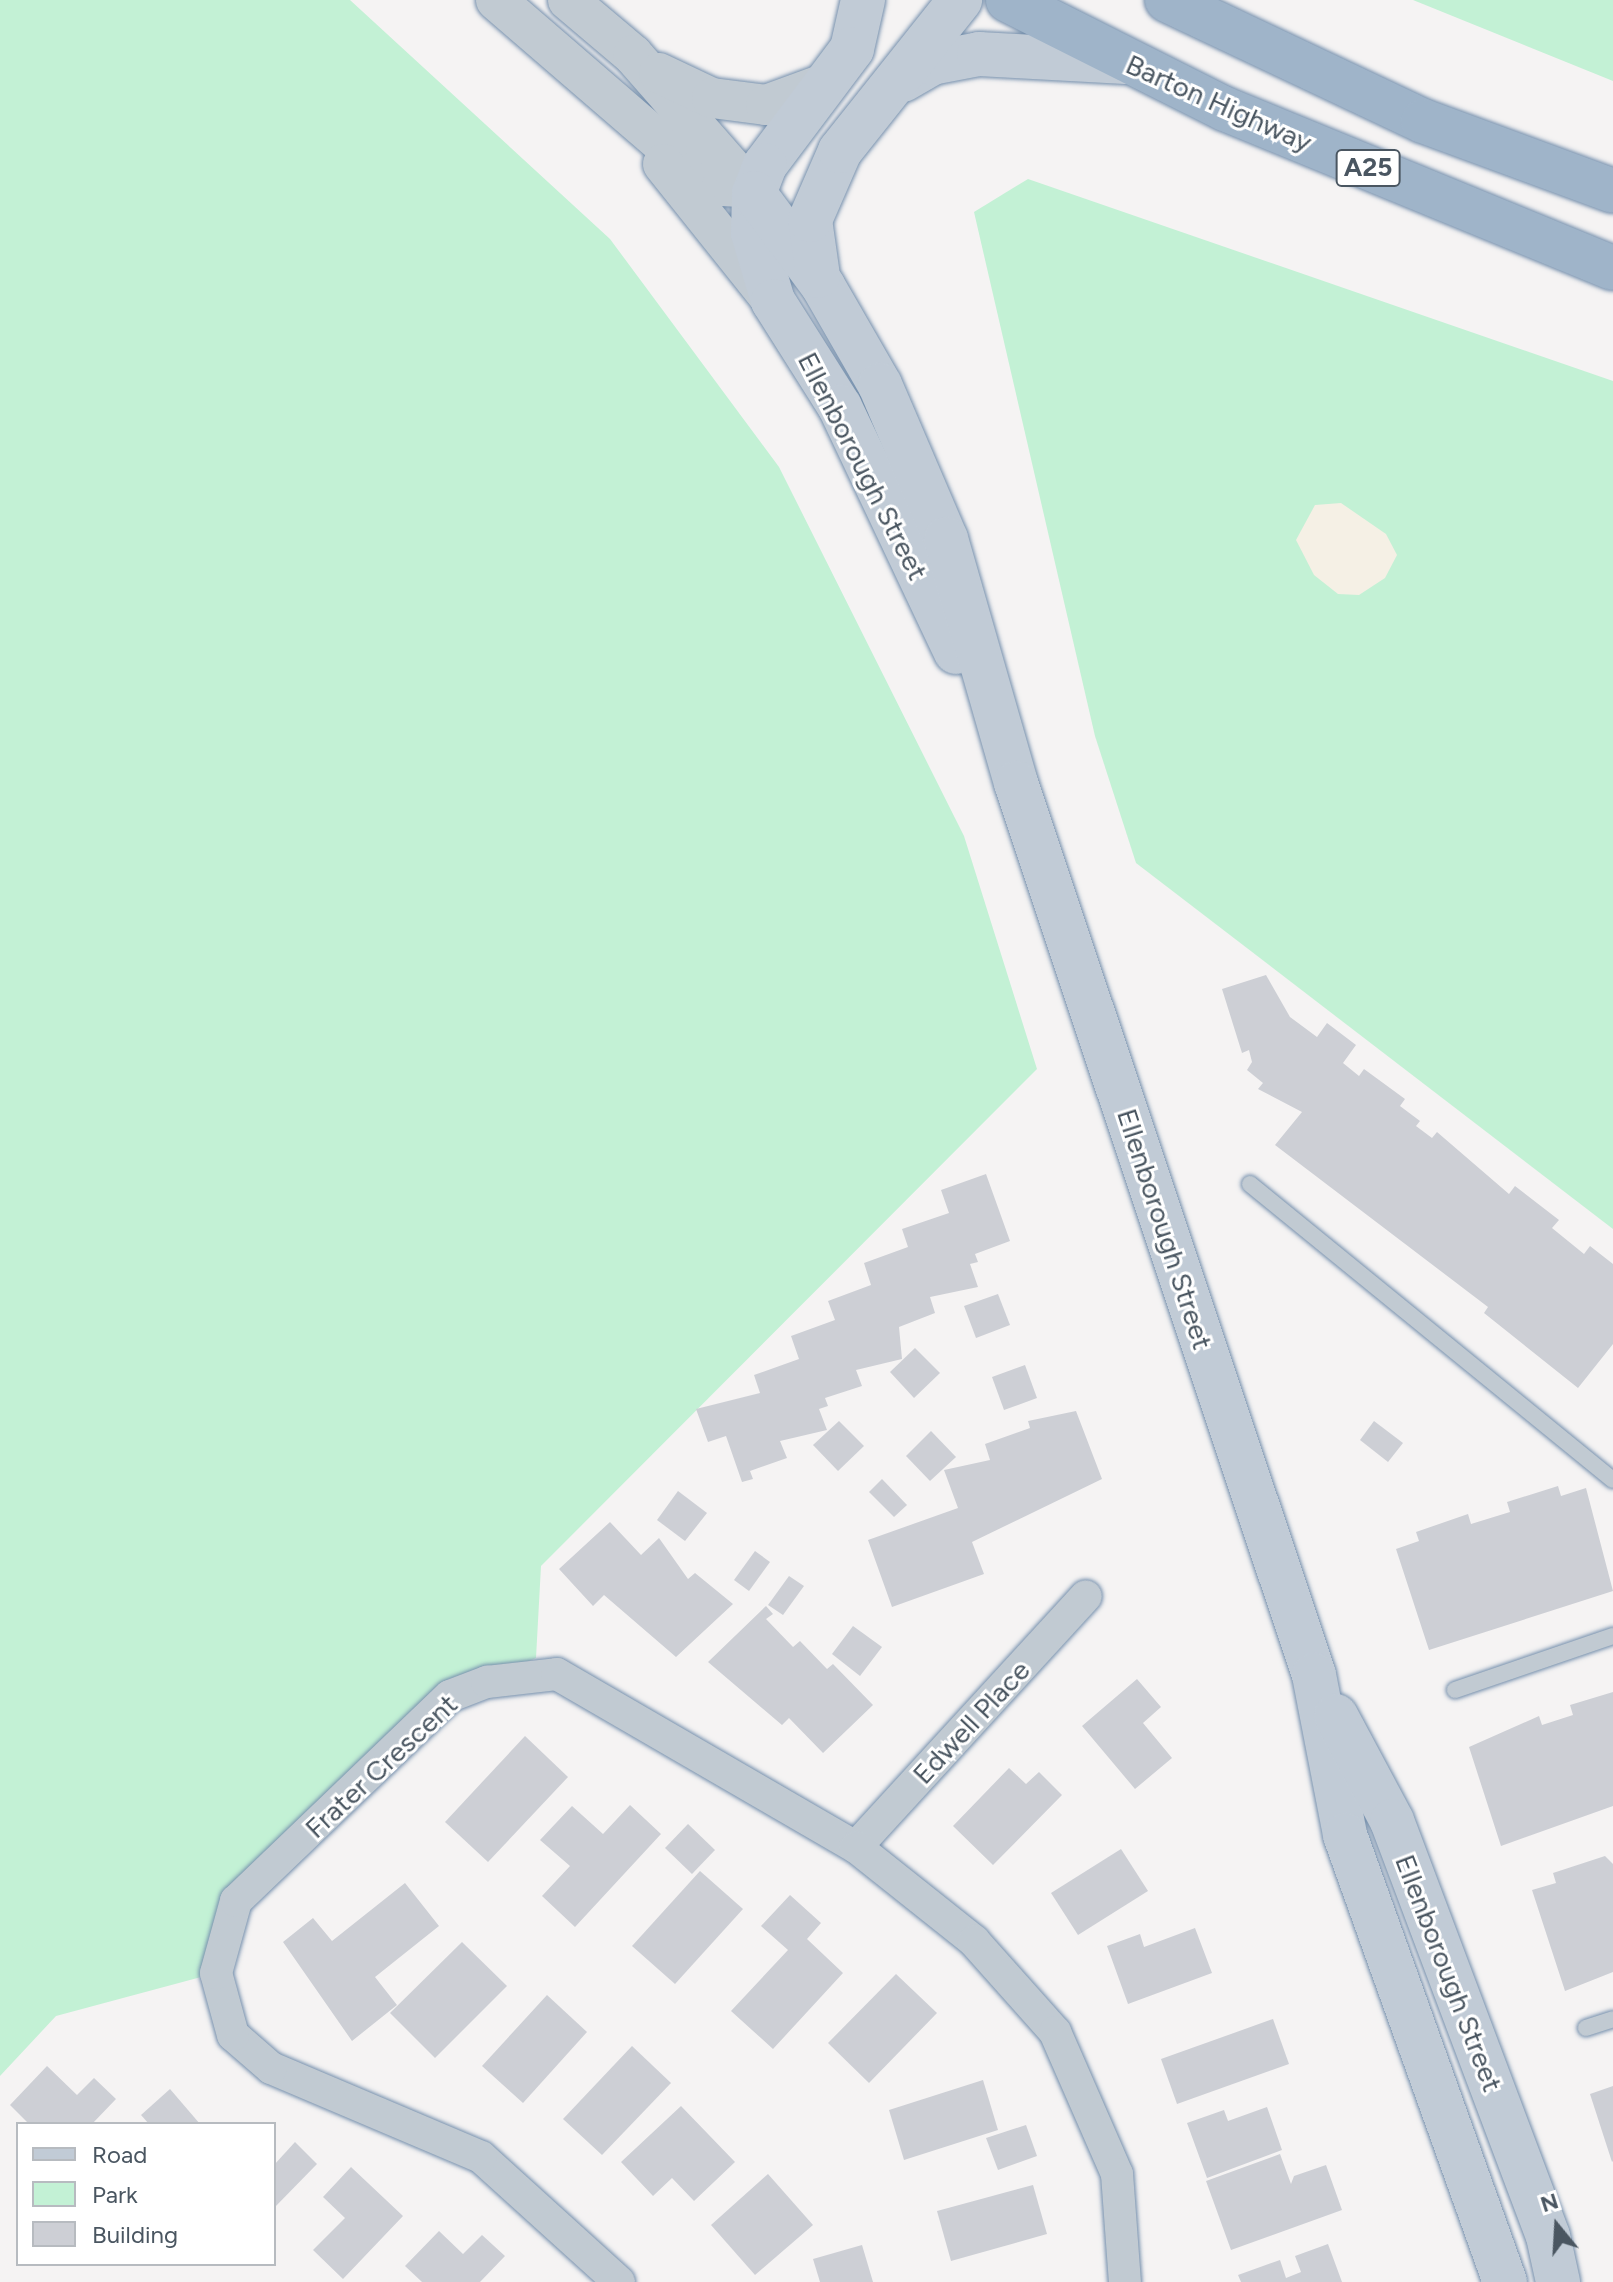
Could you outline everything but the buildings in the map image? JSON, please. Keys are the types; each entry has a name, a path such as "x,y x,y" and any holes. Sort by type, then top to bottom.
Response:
{"highway":[{"name":"Barton Highway","path":"1008,0 1126,62 1613,268"},
{"name":"A25","path":"1167,0 1423,121 1613,191"}],"main road":[{"path":"773,301 753,233 754,190 852,49 863,0"},
{"name":"Ellenborough Street","path":"823,286 809,231 840,151 960,0"},
{"path":"892,89 932,63 964,55 1126,62"},
{"name":"Ellenborough Street","path":"840,151 800,175 754,190 823,286 894,413 933,503 1016,783 1314,1675 1345,1835 1505,2282"},
{"name":"Ellenborough Street","path":"773,301 850,426 1016,783"},
{"name":"Ellenborough Street","path":"1314,1675 1392,1821 1548,2236 1558,2282"}],"street":[{"name":"Ellenborough Street","path":"496,0 706,180 754,190"},
{"name":"Ellenborough Street","path":"568,0 633,55 754,190"},
{"path":"633,55 681,86 735,102 777,105 826,83"},
{"name":"Ellenborough Street","path":"610,98 773,301"},
{"name":"Edwell Place","path":"856,1847 1086,1596"},
{"name":"Frater Crescent","path":"619,2282 481,2157 271,2068 233,2035 216,1973 236,1901 450,1696 487,1682 557,1674 856,1847 974,1941 1055,2032 1117,2174 1125,2282"}],"lane":[{"path":"1250,1184 1613,1480"},
{"path":"1455,1690 1613,1636"},
{"path":"1586,2028 1613,2019"}],"green space":[{"path":"0,0 350,0 610,239 779,467 964,836 1037,1069 541,1566 536,1658 449,1696 236,1901 216,1973 56,2016 0,2076"},
{"path":"1413,0 1613,0 1613,81"},
{"path":"1028,179 1613,381 1613,1229 1136,863 1095,736 974,212"}],"sand":[{"path":"1341,503 1386,534 1397,555 1385,578 1359,595 1338,594 1314,575 1296,540 1315,505"}]}
